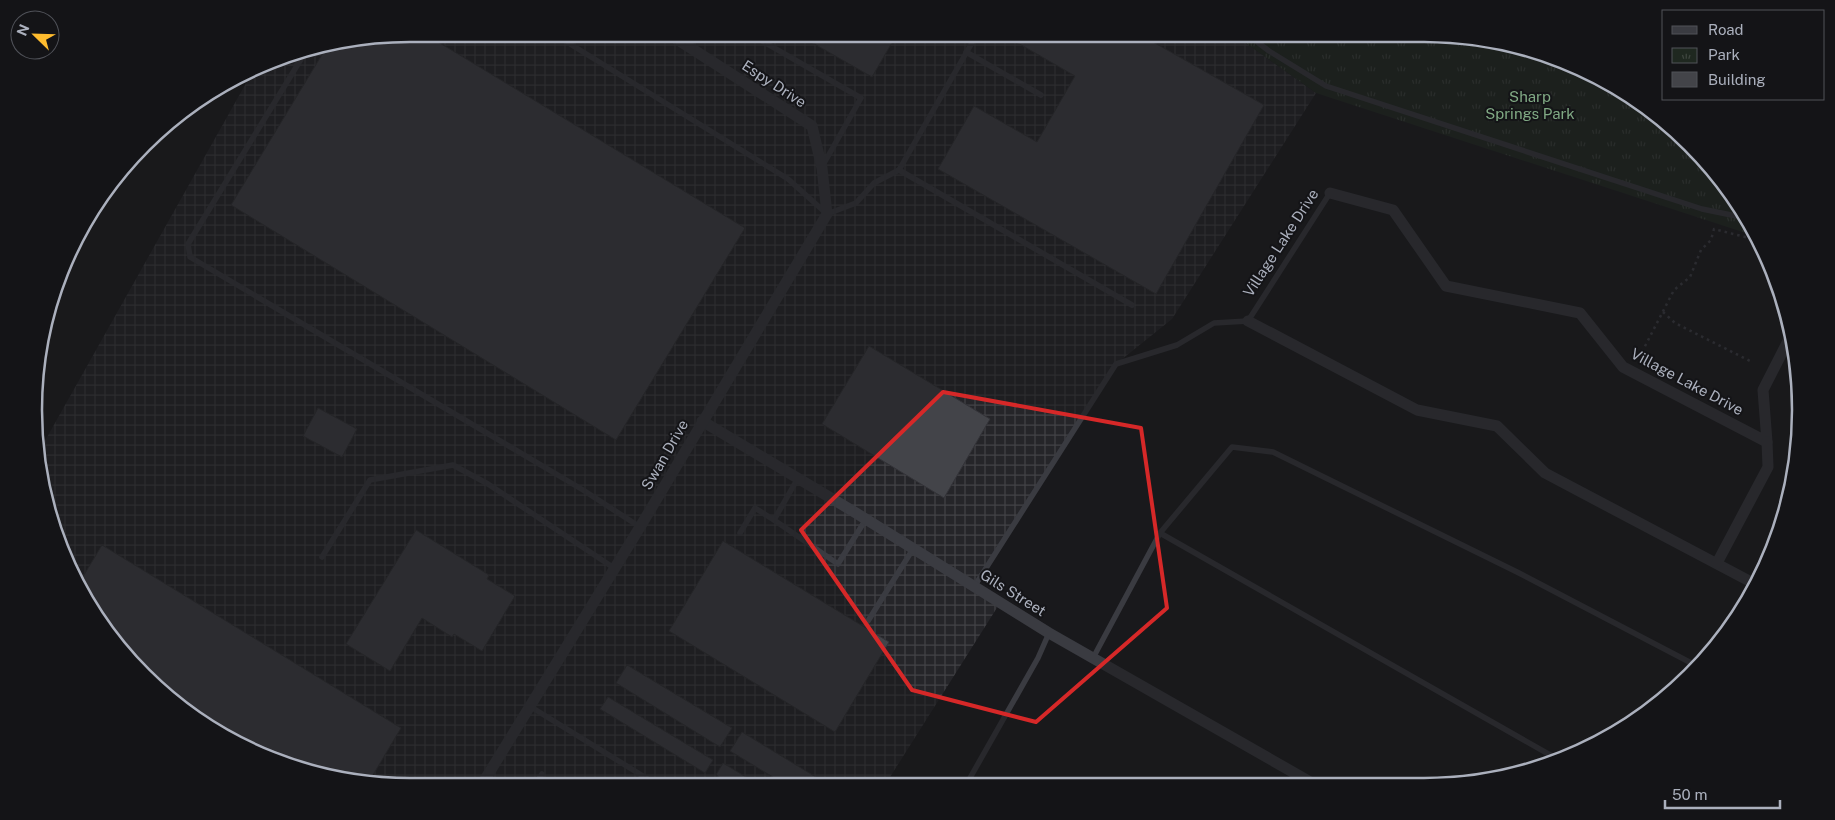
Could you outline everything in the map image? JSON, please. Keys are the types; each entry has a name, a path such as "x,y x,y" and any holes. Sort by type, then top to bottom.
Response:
{"street":[{"name":"Espy Drive","path":"681,42 812,126 822,168"},
{"path":"822,168 827,214"},
{"name":"Village Lake Drive","path":"1330,193 1393,210 1446,286 1580,312 1623,367 1767,442"},
{"name":"Swan Drive","path":"486,778 640,527 827,214"},
{"name":"Village Lake Drive","path":"1248,321 1417,410 1497,426 1545,473 1750,581"},
{"name":"Village Lake Drive","path":"1717,563 1768,467 1763,390 1787,351"},
{"name":"Gils Street","path":"702,421 866,519 1048,632 1302,778"}],"lane":[{"path":"567,42 788,179 827,214 856,203 874,183 899,170 972,42"},
{"path":"764,42 861,98 822,168"},
{"path":"1257,42 1326,86 1702,210 1737,216"},
{"path":"966,52 1041,95"},
{"path":"301,59 188,244 190,257 583,490 640,527"},
{"path":"899,170 1132,305"},
{"name":"Village Lake Drive","path":"974,587 1116,364 1177,346 1214,323 1248,321 1330,193"},
{"path":"1093,658 1160,533 1232,447 1273,452 1517,572 1691,663"},
{"path":"322,557 370,480 453,465 488,484 614,568"},
{"path":"774,520 798,478"},
{"path":"740,533 755,508 838,564 866,519"},
{"path":"1160,533 1551,755"},
{"path":"868,621 913,549"},
{"path":"969,778 1038,658 1048,632"},
{"path":"531,707 646,778"},
{"path":"539,778 542,774"}],"path":[{"path":"1642,352 1674,290 1690,277 1701,250 1712,240 1714,229 1749,237"},
{"path":"1663,312 1674,323 1750,361"}],"highlighted area":[{"path":"943,392 1141,428 1167,608 1036,722 912,690 801,530"}],"shaded area":[{"path":"410,42 1244,42 1316,93 1172,319 1116,364 975,587 1000,603 889,778 386,777 315,765 269,750 247,740 193,707 113,627 80,573 70,551 55,505 44,442 248,80 269,70 315,55 362,46"}],"green space":[{"name":"Sharp Springs Park","path":"1244,42 1449,43 1497,50 1543,62 1588,80 1649,118 1685,150 1717,186 1747,234 1316,93"}],"building":[{"path":"438,42 745,228 616,440 231,205 323,53 386,43"},
{"path":"811,42 892,42 872,77"},
{"path":"1016,42 1153,42 1264,105 1156,294 938,169 974,106 1037,142 1075,76"},
{"path":"869,346 990,419 944,498 822,424"},
{"path":"318,408 357,429 342,457 303,436"},
{"path":"416,530 489,575 487,579 515,596 482,651 454,634 452,637 422,618 390,671 346,644"},
{"path":"723,541 889,642 835,732 669,631"},
{"path":"102,545 401,728 373,775 315,765 269,750 247,740 186,702 150,670 118,634 83,577"},
{"path":"627,665 732,728 720,747 616,683"},
{"path":"608,697 713,760 705,773 600,709"},
{"path":"742,732 818,778 774,778 730,751"},
{"path":"723,763 748,778 721,778 716,775"}]}
